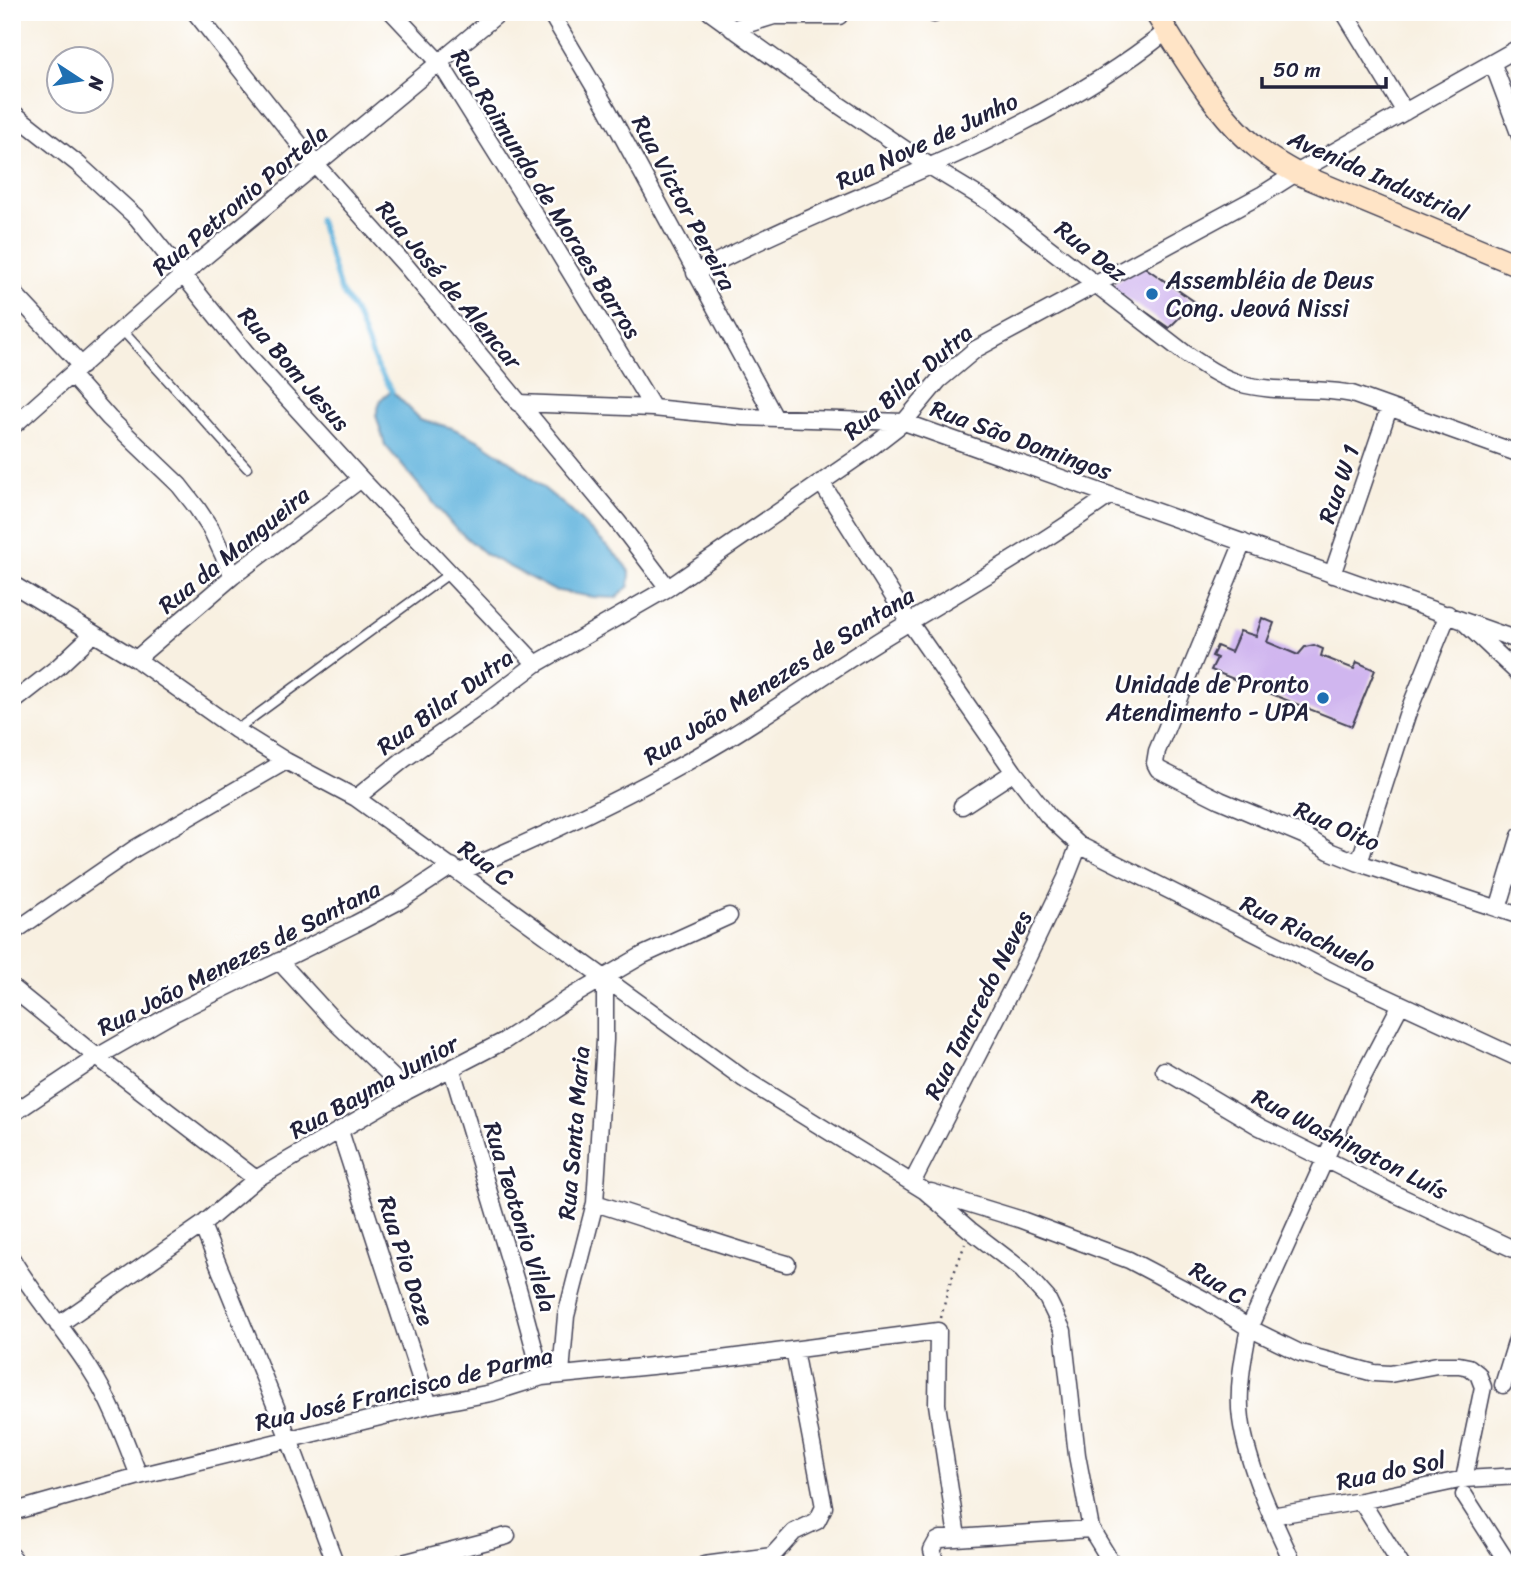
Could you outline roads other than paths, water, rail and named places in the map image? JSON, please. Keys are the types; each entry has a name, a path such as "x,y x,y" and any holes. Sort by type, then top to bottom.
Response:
{"street":[{"name":"Rua José de Alencar","path":"195,12 316,165 407,267 618,522 668,588"},
{"name":"Rua Raimundo de Moraes Barros","path":"392,12 440,63 653,408"},
{"name":"Rua Petronio Portela","path":"12,427 184,274 500,12"},
{"name":"Rua Victor Pereira","path":"550,12 608,110 775,418"},
{"name":"Rua Dez","path":"710,12 931,167 992,204 1186,354 1218,374 1239,383 1260,387 1329,389 1352,394 1520,454"},
{"name":"Avenida Industrial","path":"1155,12 1228,117 1254,146 1296,173 1520,266"},
{"path":"1344,12 1405,112"},
{"path":"732,29 774,16 818,13 839,16"},
{"name":"Rua Nove de Junho","path":"695,273 765,239 931,167 1061,102 1101,80 1167,31"},
{"name":"Rua Bilar Dutra","path":"356,798 403,760 536,664 668,588 864,453 904,422 939,380 976,349 1263,194 1520,47"},
{"path":"1493,64 1520,136"},
{"name":"Rua Bom Jesus","path":"12,112 137,218 247,354 536,664"},
{"path":"12,291 77,370 109,418 178,485 197,508 217,540 233,576"},
{"name":"Rua São Domingos","path":"518,403 653,408 775,418 904,422 1448,614 1464,622"},
{"name":"Rua W 1","path":"1332,575 1389,408"},
{"name":"Rua da Mangueira","path":"136,659 233,576 361,478"},
{"name":"Rua Riachuelo","path":"821,482 910,623 1014,772 1048,816 1079,845 1312,962 1520,1059"},
{"name":"Rua João Menezes de Santana","path":"12,1114 97,1057 172,1014 399,901 456,869 540,838 672,771 1061,530 1109,496"},
{"name":"Rua Oito","path":"1243,542 1157,751 1156,763 1161,771 1220,800 1305,836 1329,851 1520,916"},
{"name":"Rua C","path":"12,584 136,659 236,730 286,761 356,798 744,1079 918,1187 1022,1270 1046,1298 1063,1331 1077,1455 1091,1529"},
{"path":"1359,863 1407,715 1448,614"},
{"path":"1464,622 1520,641"},
{"path":"1464,622 1520,675"},
{"path":"12,702 58,667 93,634"},
{"path":"12,933 134,849 286,761"},
{"path":"962,806 1014,772"},
{"path":"1498,909 1520,836"},
{"name":"Rua Tancredo Neves","path":"918,1187 1066,878 1079,845"},
{"name":"Rua Bayma Junior","path":"58,1325 202,1225 256,1179 407,1091 504,1041 571,997 669,941 729,916"},
{"path":"279,961 334,1021 407,1091"},
{"name":"Rua Santa Maria","path":"561,1373 566,1317 595,1203 606,1040 605,979"},
{"path":"12,988 256,1179"},
{"path":"1294,1565 1271,1516 1246,1444 1241,1418 1242,1366 1249,1328 1358,1086 1401,1004"},
{"name":"Rua Teotonio Vilela","path":"452,1070 542,1377"},
{"name":"Rua Washington Luís","path":"1164,1070 1260,1128 1520,1252"},
{"name":"Rua Pio Doze","path":"340,1132 429,1405"},
{"name":"Rua C","path":"918,1187 1019,1219 1129,1260 1205,1300 1249,1328 1300,1353 1374,1373 1390,1374 1437,1365 1468,1367 1478,1374 1483,1387 1464,1487"},
{"path":"595,1203 717,1244 788,1264"},
{"path":"202,1225 289,1439 336,1565"},
{"path":"12,1259 27,1284 91,1370 124,1436 139,1476"},
{"path":"12,1293 27,1284"},
{"path":"1503,1385 1520,1329"},
{"name":"Rua José Francisco de Parma","path":"12,1512 139,1476 429,1405 491,1393 561,1373 653,1367 938,1331 937,1404 957,1537"},
{"path":"704,1565 775,1560 794,1532 817,1521 824,1507 794,1350"},
{"name":"Rua do Sol","path":"1271,1516 1520,1476"},
{"path":"1464,1487 1509,1565"},
{"path":"1361,1501 1401,1565"},
{"path":"936,1565 932,1555 937,1541 957,1537 1091,1529 1113,1565"},
{"path":"395,1565 507,1535"},
{"path":"12,1556 16,1565"}],"lane":[{"path":"122,330 247,467"},
{"path":"236,730 450,573"}],"water":[{"path":"392,391 420,419 452,428 480,441 514,464 568,508 622,561 630,573 629,586 616,598 553,590 485,554 453,526 385,445 376,415 381,399"}],"waterway":[{"path":"319,219 340,289 357,316 376,365 392,391"}],"place":[{"name":"Assembléia de Deus Cong. Jeová Nissi","path":"1152,294"},
{"name":"Unidade de Pronto Atendimento - UPA","path":"1323,698"}]}
